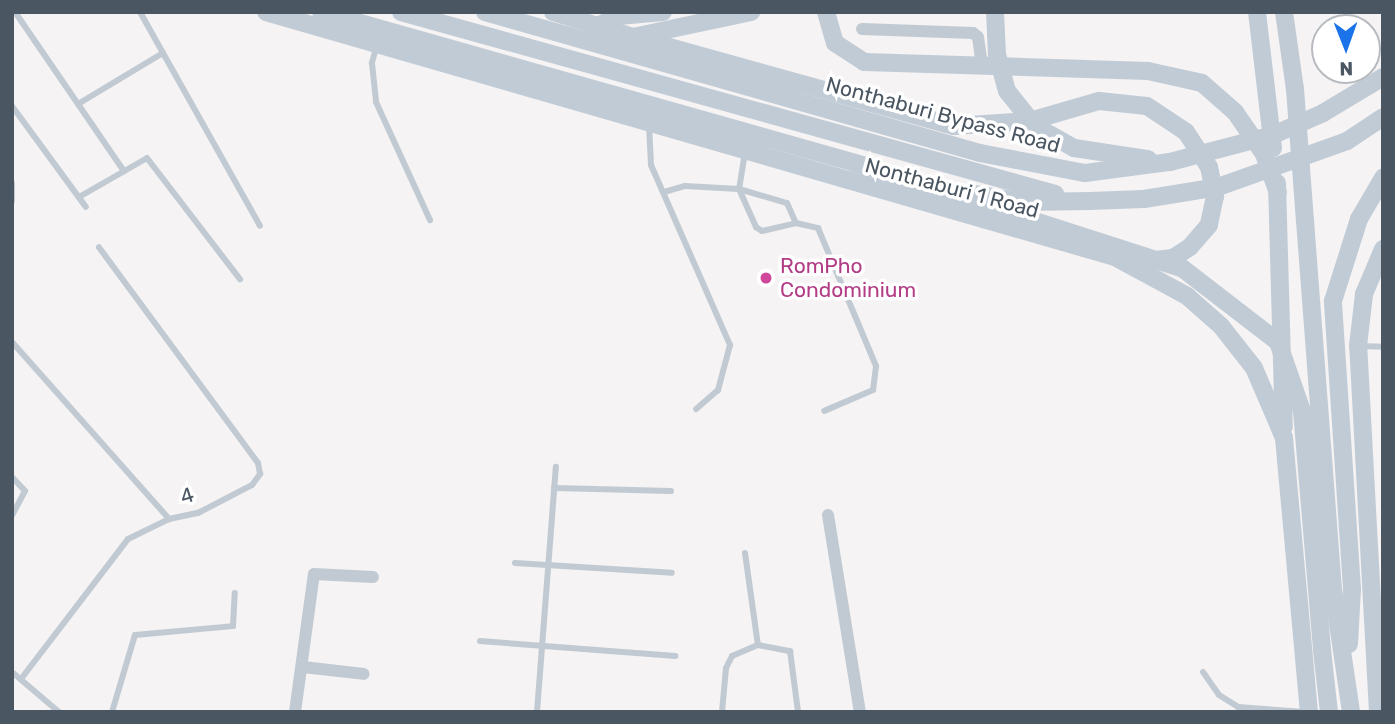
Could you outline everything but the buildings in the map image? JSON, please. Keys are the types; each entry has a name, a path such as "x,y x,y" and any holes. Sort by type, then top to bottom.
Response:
{"main road":[{"name":"Nonthaburi 1 Road","path":"266,12 648,120 745,152 1115,257 1187,296 1221,326 1254,368 1284,438 1307,712"},
{"path":"321,12 854,163 970,194 1024,202 1144,199 1218,187 1347,141 1383,117"},
{"path":"401,12 974,175 1090,201"},
{"name":"Nonthaburi Bypass Road","path":"485,12 980,153 1085,173 1170,162 1273,135 1323,113 1383,77"},
{"path":"553,12 954,126 1030,121 1099,101 1147,106 1186,132 1209,167 1215,196 1209,225 1173,258 1115,257"},
{"path":"602,24 619,16 663,12"},
{"path":"634,37 751,12"},
{"path":"826,12 828,31 835,43 864,62 1148,71 1202,83 1242,122 1264,154 1278,193"},
{"path":"995,12 997,54 1007,91 1035,126 1074,148 1170,162"},
{"path":"1257,12 1278,193 1284,438"},
{"path":"1284,12 1295,89 1334,590 1351,712"},
{"path":"854,163 1182,268 1278,342 1301,411 1329,712"},
{"path":"1347,678 1352,589 1333,301 1359,219 1383,178"},
{"path":"1378,712 1379,629 1359,346 1364,294 1383,249"}],"street":[{"path":"862,29 972,33 978,37 982,67"},
{"path":"828,515 860,712"},
{"path":"295,712 314,574 373,577"},
{"path":"303,667 364,674"}],"lane":[{"path":"15,12 124,171"},
{"path":"140,12 260,226"},
{"path":"377,44 372,63 376,103 430,220"},
{"path":"78,104 163,53"},
{"path":"12,106 86,207"},
{"path":"648,120 651,165 730,345 718,390 696,409"},
{"path":"745,152 738,189 755,227 762,231 796,223 818,228 876,366 873,390 824,411"},
{"path":"79,197 142,159 152,161 240,279"},
{"path":"12,183 12,201"},
{"path":"664,192 685,186 738,189 787,203 796,223"},
{"name":"4","path":"21,679 128,539 169,519 198,513 252,485 260,474 258,463 163,339 137,293 99,247"},
{"path":"12,342 169,519"},
{"path":"1359,346 1383,347"},
{"path":"537,712 556,467"},
{"path":"12,477 25,491 12,515"},
{"path":"554,488 671,491"},
{"path":"746,553 758,645"},
{"path":"515,563 672,573"},
{"path":"113,712 135,635 233,626 235,593"},
{"path":"480,641 675,656"},
{"path":"722,712 726,668 732,656 758,645 790,651 798,712"},
{"path":"1203,671 1219,695 1238,707 1307,712"},
{"path":"12,672 58,712"}],"place":[{"name":"RomPho Condominium","path":"766,278"}]}
